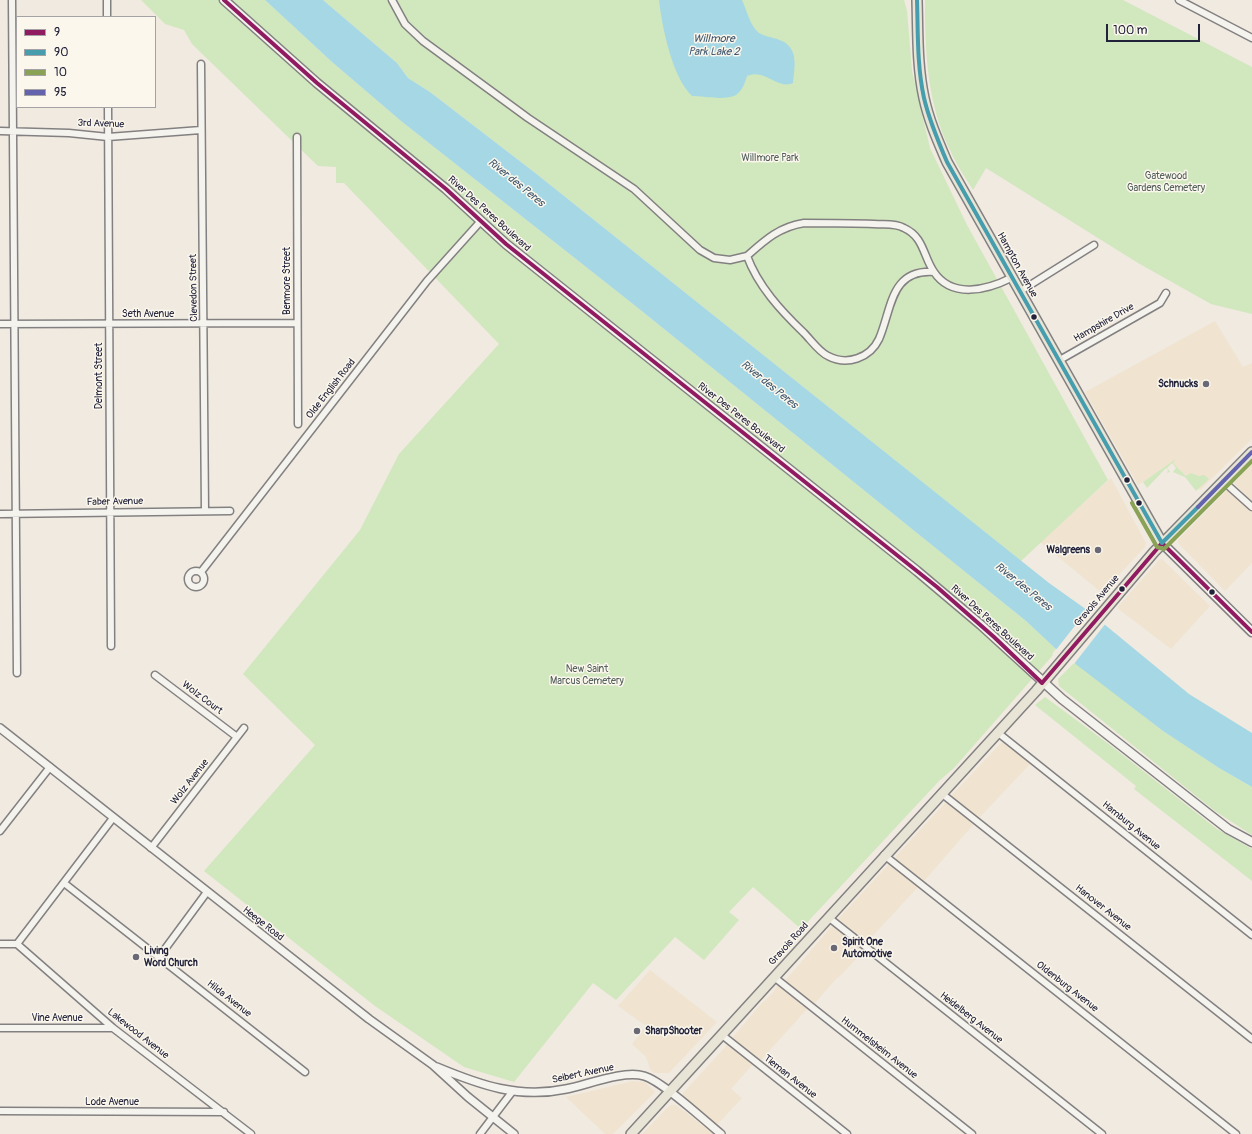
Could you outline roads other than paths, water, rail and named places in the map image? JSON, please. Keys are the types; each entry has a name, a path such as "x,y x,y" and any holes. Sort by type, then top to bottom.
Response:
{"main road":[{"name":"River Des Peres Boulevard","path":"224,0 328,92 446,189 480,222 518,255 937,587 990,633 1042,683 1228,829 1252,842"},
{"name":"Hampton Avenue","path":"917,0 918,51 921,84 932,126 947,162 1011,278 1162,543"},
{"name":"Gravois Avenue","path":"963,769 1042,683 1102,611 1162,543 1252,452"},
{"path":"1162,543 1252,632"},
{"name":"Gravois Road","path":"631,1134 722,1036 963,769"}],"street":[{"path":"12,0 17,672"},
{"path":"107,0 107,16"},
{"path":"392,0 405,24 423,41 528,118 634,189 700,250 714,258 730,260 747,256 766,240 789,225 804,223 897,225 914,234 922,243 934,272 949,286 964,290 979,289 1011,278"},
{"path":"1179,0 1252,38"},
{"name":"Clevedon Street","path":"201,64 205,511"},
{"name":"Delmont Street","path":"108,108 111,646"},
{"name":"3rd Avenue","path":"0,131 108,137 201,130"},
{"name":"Benmore Street","path":"297,137 298,424"},
{"name":"Olde English Road","path":"201,572 427,282 480,222"},
{"path":"1019,292 1094,245"},
{"path":"747,256 750,264 772,301 827,356 841,361 865,356 873,348 879,338 894,294 906,279 920,271 934,272"},
{"name":"Hampshire Drive","path":"1058,361 1160,303 1166,293"},
{"name":"Seth Avenue","path":"0,324 297,323"},
{"path":"1223,481 1252,507"},
{"name":"Faber Avenue","path":"0,514 230,511"},
{"name":"Wolz Court","path":"155,675 237,737"},
{"name":"Heege Road","path":"0,728 369,1019 433,1065 452,1083 514,1134"},
{"name":"Wolz Avenue","path":"151,848 244,728"},
{"name":"Hamburg Avenue","path":"997,732 1252,935"},
{"path":"0,831 50,767"},
{"name":"Hanover Avenue","path":"941,793 1252,1039"},
{"path":"0,944 17,944 113,818"},
{"name":"Oldenburg Avenue","path":"884,855 1236,1134"},
{"name":"Hilda Avenue","path":"64,883 305,1072"},
{"path":"159,957 207,892"},
{"name":"Heidelberg Avenue","path":"828,917 1102,1134"},
{"name":"Lakewood Avenue","path":"17,944 113,1028 251,1134"},
{"name":"Hummelsheim Avenue","path":"774,977 972,1134"},
{"name":"Vine Avenue","path":"0,1028 113,1028"},
{"name":"Tieman Avenue","path":"722,1036 846,1134"},
{"name":"Seibert Avenue","path":"433,1065 471,1081 512,1092 549,1092 635,1074 652,1079 721,1134"},
{"path":"480,1134 492,1116 512,1092"},
{"name":"Lode Avenue","path":"0,1111 224,1112"}],"water":[{"name":"River des Peres","path":"265,0 323,0 397,63 408,78 430,92 534,172 1049,583 1087,610 1189,694 1252,733 1252,787 1219,768 1163,731 1056,649 1026,621 638,308 401,121 332,62"},
{"name":"Willmore Park Lake 2","path":"659,0 742,0 751,22 759,33 784,42 789,46 794,56 795,63 793,83 782,84 760,75 753,74 747,76 740,91 731,97 720,98 692,96 685,88 679,77 669,51 665,37"}],"place":[{"name":"Schnucks","path":"1206,384"},
{"name":"Walgreens","path":"1098,550"},
{"name":"Spirit One Automotive","path":"834,948"},
{"name":"Living Word Church","path":"136,957"},
{"name":"SharpShooter","path":"637,1031"}],"park label":[{"name":"Willmore Park","path":"770,158"},
{"name":"Gatewood Gardens Cemetery","path":"1166,182"},
{"name":"New Saint Marcus Cemetery","path":"587,674"}]}
